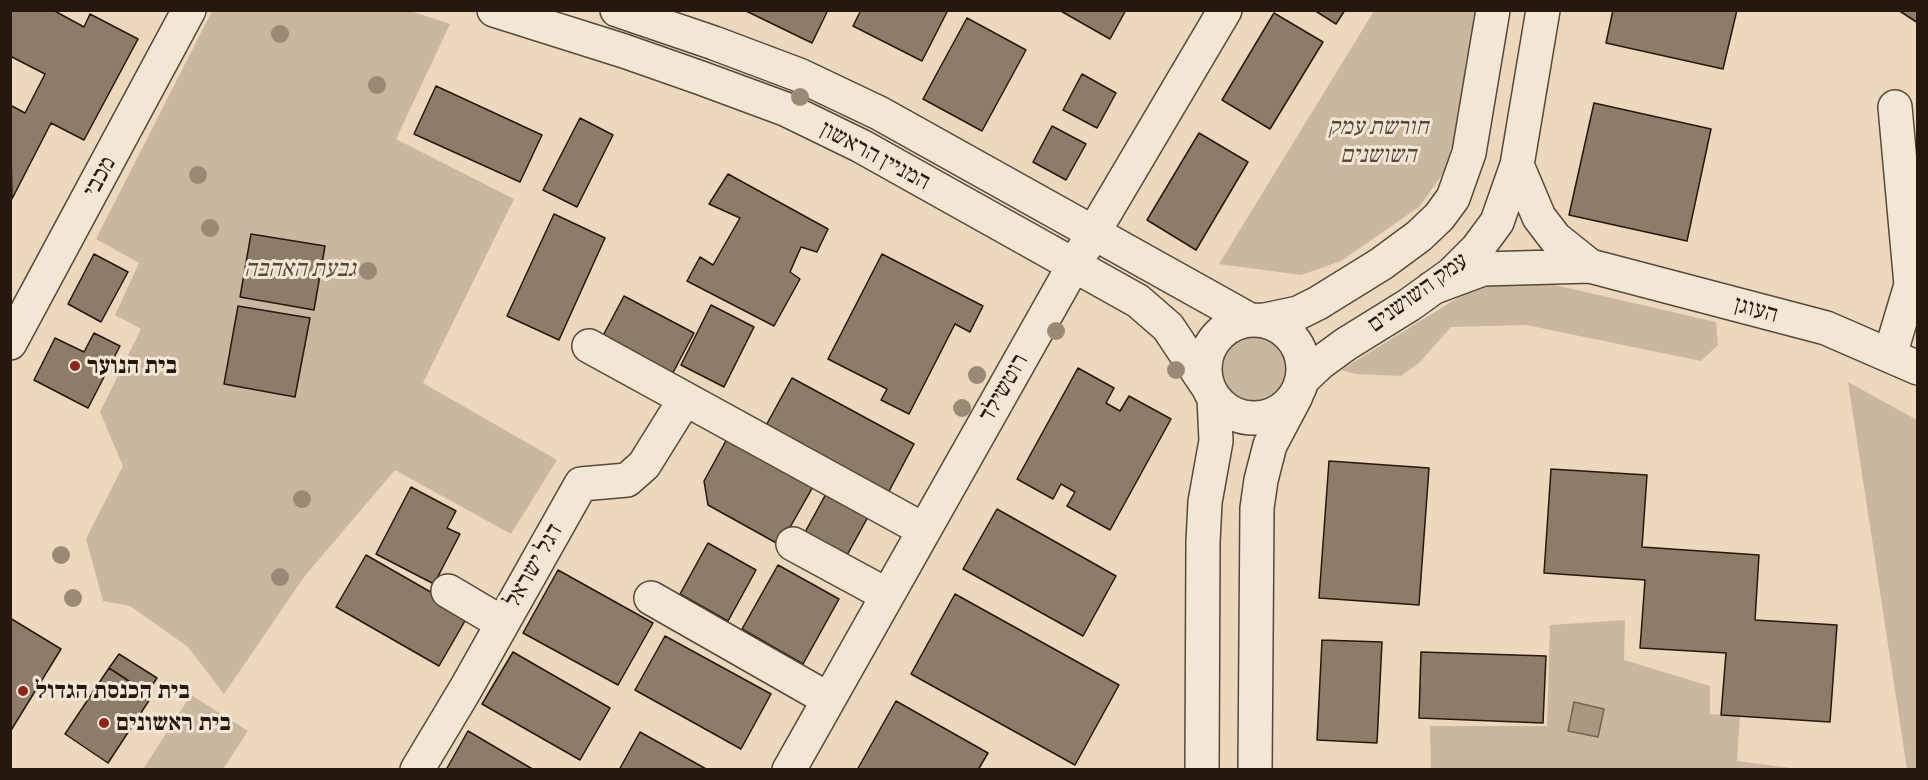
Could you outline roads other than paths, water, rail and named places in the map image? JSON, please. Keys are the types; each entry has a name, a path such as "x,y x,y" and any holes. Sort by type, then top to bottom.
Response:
{"street":[{"name":"מכבי","path":"10,343 189,10"},
{"name":"המניין הראשון","path":"494,10 624,51 784,109 861,146 1138,301 1168,327 1210,391"},
{"name":"המניין הראשון","path":"617,10 799,75 879,113 1093,233 1256,320"},
{"name":"רוטשילד","path":"789,770 1074,265 1225,10"},
{"name":"עמק השושנים","path":"1256,320 1298,313 1318,303 1381,264 1419,236 1439,217 1453,198 1468,153 1493,10"},
{"name":"עמק השושנים","path":"1255,770 1257,508 1270,445 1299,388 1346,344 1409,305 1452,274 1477,249 1497,222 1517,165 1543,10"},
{"path":"1895,107 1911,285 1904,362"},
{"name":"העוגן","path":"1517,165 1543,222 1555,238 1590,266"},
{"name":"העוגן","path":"1432,288 1483,269 1590,266 1826,328 1904,362"},
{"path":"1202,770 1203,542 1205,502 1216,441 1210,391 1204,367 1208,350 1217,335 1231,325 1256,320 1280,326 1293,338 1301,353 1299,388 1284,408 1268,416 1242,417 1227,410 1210,391"},
{"path":"589,346 924,530"},
{"name":"דגל ישראל","path":"417,770 581,484 627,480 644,465 682,404"},
{"path":"793,544 887,596"},
{"path":"448,591 502,622"},
{"path":"651,598 828,699"}],"place":[{"name":"בית הנוער","path":"75,366"},
{"name":"בית הכנסת הגדול","path":"23,691"},
{"name":"בית ראשונים","path":"104,723"}],"park label":[{"name":"חורשת עמק השושנים","path":"1378,141"},
{"name":"גבעת האהבה","path":"300,269"}]}
